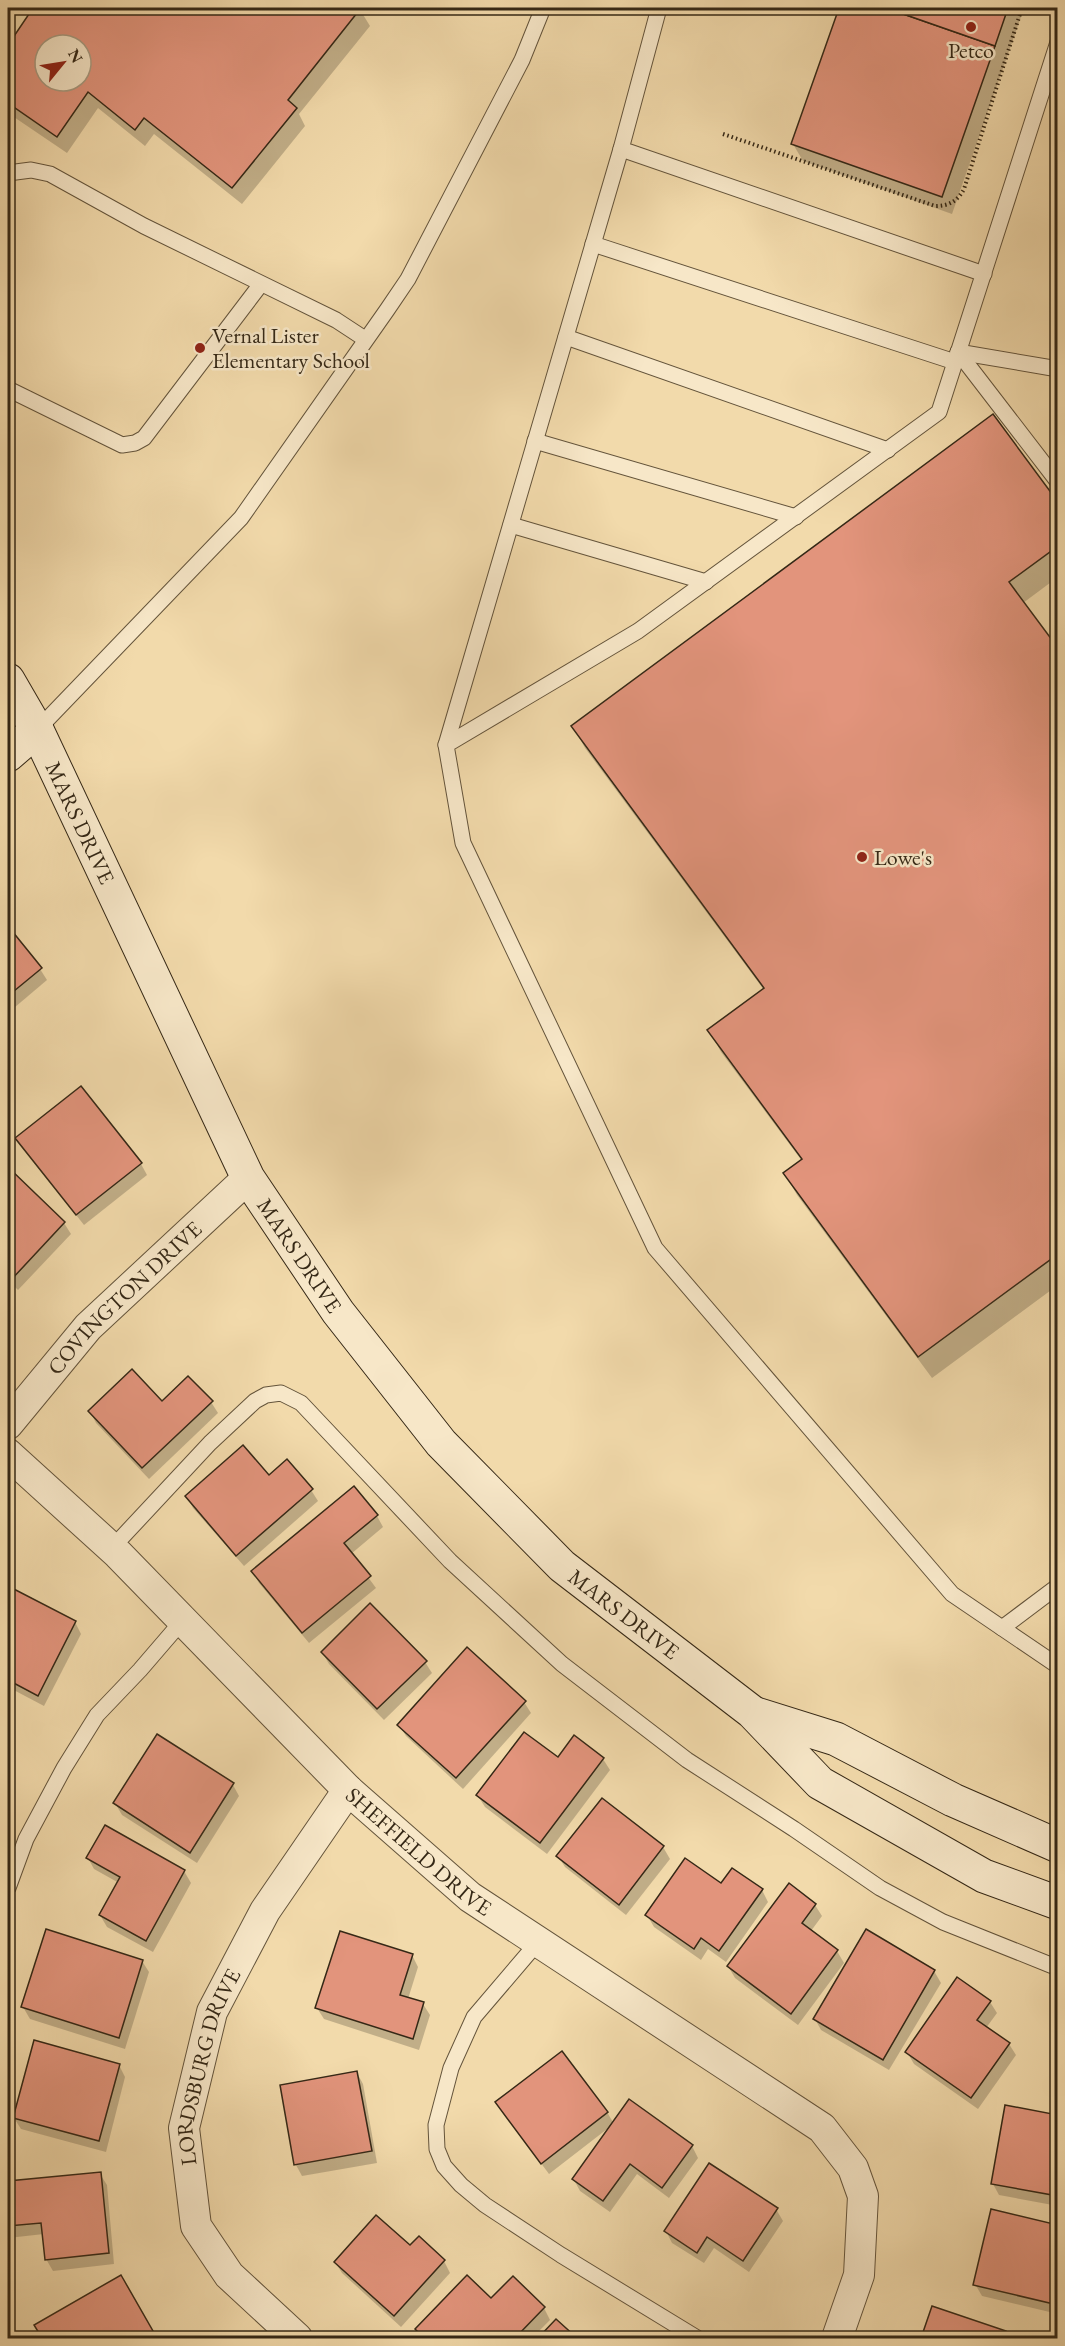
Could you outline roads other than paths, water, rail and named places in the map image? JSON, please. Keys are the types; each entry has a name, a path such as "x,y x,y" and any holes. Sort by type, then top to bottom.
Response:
{"street":[{"name":"MARS DRIVE","path":"8,680 37,730 249,1178 338,1312 441,1443 562,1566 752,1712 820,1783 984,1876 1058,1903"},
{"path":"8,755 37,730"},
{"name":"COVINGTON DRIVE","path":"8,1424 88,1327 249,1178"},
{"name":"SHEFFIELD DRIVE","path":"8,1454 112,1548 348,1790 470,1898 822,2128 853,2168 863,2196 860,2276 837,2338"},
{"name":"MARS DRIVE","path":"752,1712 836,1739 952,1800 1058,1846"},
{"name":"LORDSBURG DRIVE","path":"297,2338 229,2275 196,2226 184,2128 212,2012 265,1911 348,1790"}],"lane":[{"path":"37,730 241,518 408,279 522,60 543,8"},
{"path":"659,8 621,149 446,745 463,843 655,1248 952,1594 1058,1666"},
{"path":"446,745 638,631 939,412 1058,42"},
{"path":"621,149 984,274"},
{"path":"8,173 31,170 50,174 144,226 336,320 365,339"},
{"path":"593,244 957,357 1058,369"},
{"path":"8,389 122,445 135,443 144,438 261,284"},
{"path":"566,337 888,450"},
{"path":"957,357 1058,482"},
{"path":"535,441 796,517"},
{"path":"511,525 706,582"},
{"path":"112,1548 235,1418 266,1395 281,1393 301,1403 450,1561 562,1664 687,1760 880,1888 943,1922 1058,1968"},
{"path":"1002,1628 1058,1586"},
{"path":"8,1888 26,1839 64,1768 97,1715 183,1620"},
{"path":"538,1942 474,2017 451,2068 436,2125 437,2149 444,2166 461,2185 485,2205 561,2255 697,2338"}],"place":[{"name":"Petco","path":"971,27"},
{"name":"Vernal Lister Elementary School","path":"200,348"},
{"name":"Lowe's","path":"862,857"}]}
